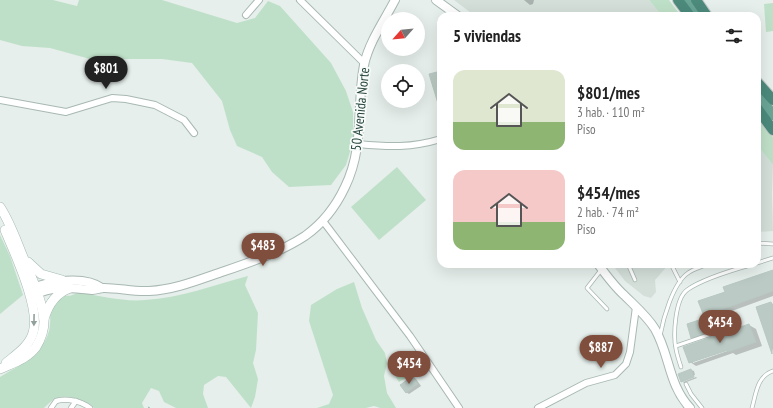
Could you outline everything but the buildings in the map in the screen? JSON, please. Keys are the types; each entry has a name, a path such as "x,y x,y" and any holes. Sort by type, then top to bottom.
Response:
{"highway":[{"path":"678,0 687,12"},
{"path":"696,0 705,12"},
{"path":"761,86 773,100"},
{"path":"761,114 773,130"}],"main road":[{"path":"674,0 686,12"},
{"path":"687,0 695,12"},
{"path":"761,88 773,104"},
{"path":"761,99 773,115"},
{"path":"0,207 10,224 19,247 44,320"},
{"path":"0,217 33,291 35,319 33,334 26,346 0,368"},
{"path":"19,247 29,263 38,272 46,276 62,280"},
{"path":"0,368 21,360 32,352 42,335 44,320 53,300 60,293 70,288"}],"street":[{"path":"246,15 259,0"},
{"path":"300,0 365,64"},
{"name":"50 Avenida Norte","path":"33,291 57,288 95,290 102,288 148,291 188,284 286,247 323,221 338,199 351,172 358,144 362,83 365,64 371,43 395,0"},
{"path":"436,0 452,12"},
{"path":"0,100 66,112 112,98 126,98 155,106 184,120 194,133"},
{"path":"358,144 384,147 406,147 437,140"},
{"path":"323,221 410,336 459,408"},
{"path":"602,268 613,283 650,322 660,339 672,377 682,398 690,408"},
{"name":"50 Avenida Norte","path":"33,291 52,282 62,280 95,283 102,288"},
{"path":"538,408 586,383 615,375 626,364 630,352 636,307"},
{"path":"51,408 56,401 67,400 90,408"},
{"path":"71,408 76,402"}],"lane":[{"path":"761,243 773,244"},
{"path":"761,262 773,258"},
{"path":"599,268 587,288 607,309"},
{"path":"630,268 635,280"},
{"path":"673,268 680,282"},
{"path":"660,339 666,311 680,282 687,273 699,268"},
{"path":"681,367 676,346 675,326 679,304 686,290 717,276 742,268"},
{"path":"676,346 717,332 714,323 734,316"},
{"path":"752,408 760,381 764,376 773,371"},
{"path":"686,384 691,394 702,408"}],"shaded area":[{"path":"454,0 649,0 659,12 470,12"},
{"path":"761,150 773,165 773,231 761,232"},
{"path":"615,268 666,268 655,280 656,292 651,298 644,296 625,281"}],"green space":[{"path":"0,0 53,0 77,6 79,0 162,0 237,23 255,18 268,1 280,6 331,63 346,91 353,112 353,142 346,165 331,185 289,187 272,172 262,157 237,146 230,130 222,101 192,63 162,59 90,59 50,48 22,46 0,40"},
{"path":"649,0 669,0 678,12 659,12"},
{"path":"773,3 773,31 766,32 764,4"},
{"path":"761,122 773,137 773,165 761,150"},
{"path":"397,167 426,200 379,240 351,207"},
{"path":"0,235 10,256 23,295 0,314"},
{"path":"248,276 245,285 258,313 256,350 253,363 258,379 255,397 251,408 226,377 218,376 204,385 203,394 208,408 176,408 164,402 159,391 151,388 142,403 144,408 94,408 82,400 72,397 62,397 50,402 44,408 0,408 0,377 36,353 41,347 50,328 50,306 63,295 69,296 76,293 81,293 129,300 158,299 197,291"},
{"path":"354,282 362,308 376,340 385,353 387,363 384,376 387,393 396,408 380,408 374,406 366,408 317,408 329,404 333,395 309,321 311,305 337,289"},
{"path":"412,353 422,368 399,382 390,368"}]}
